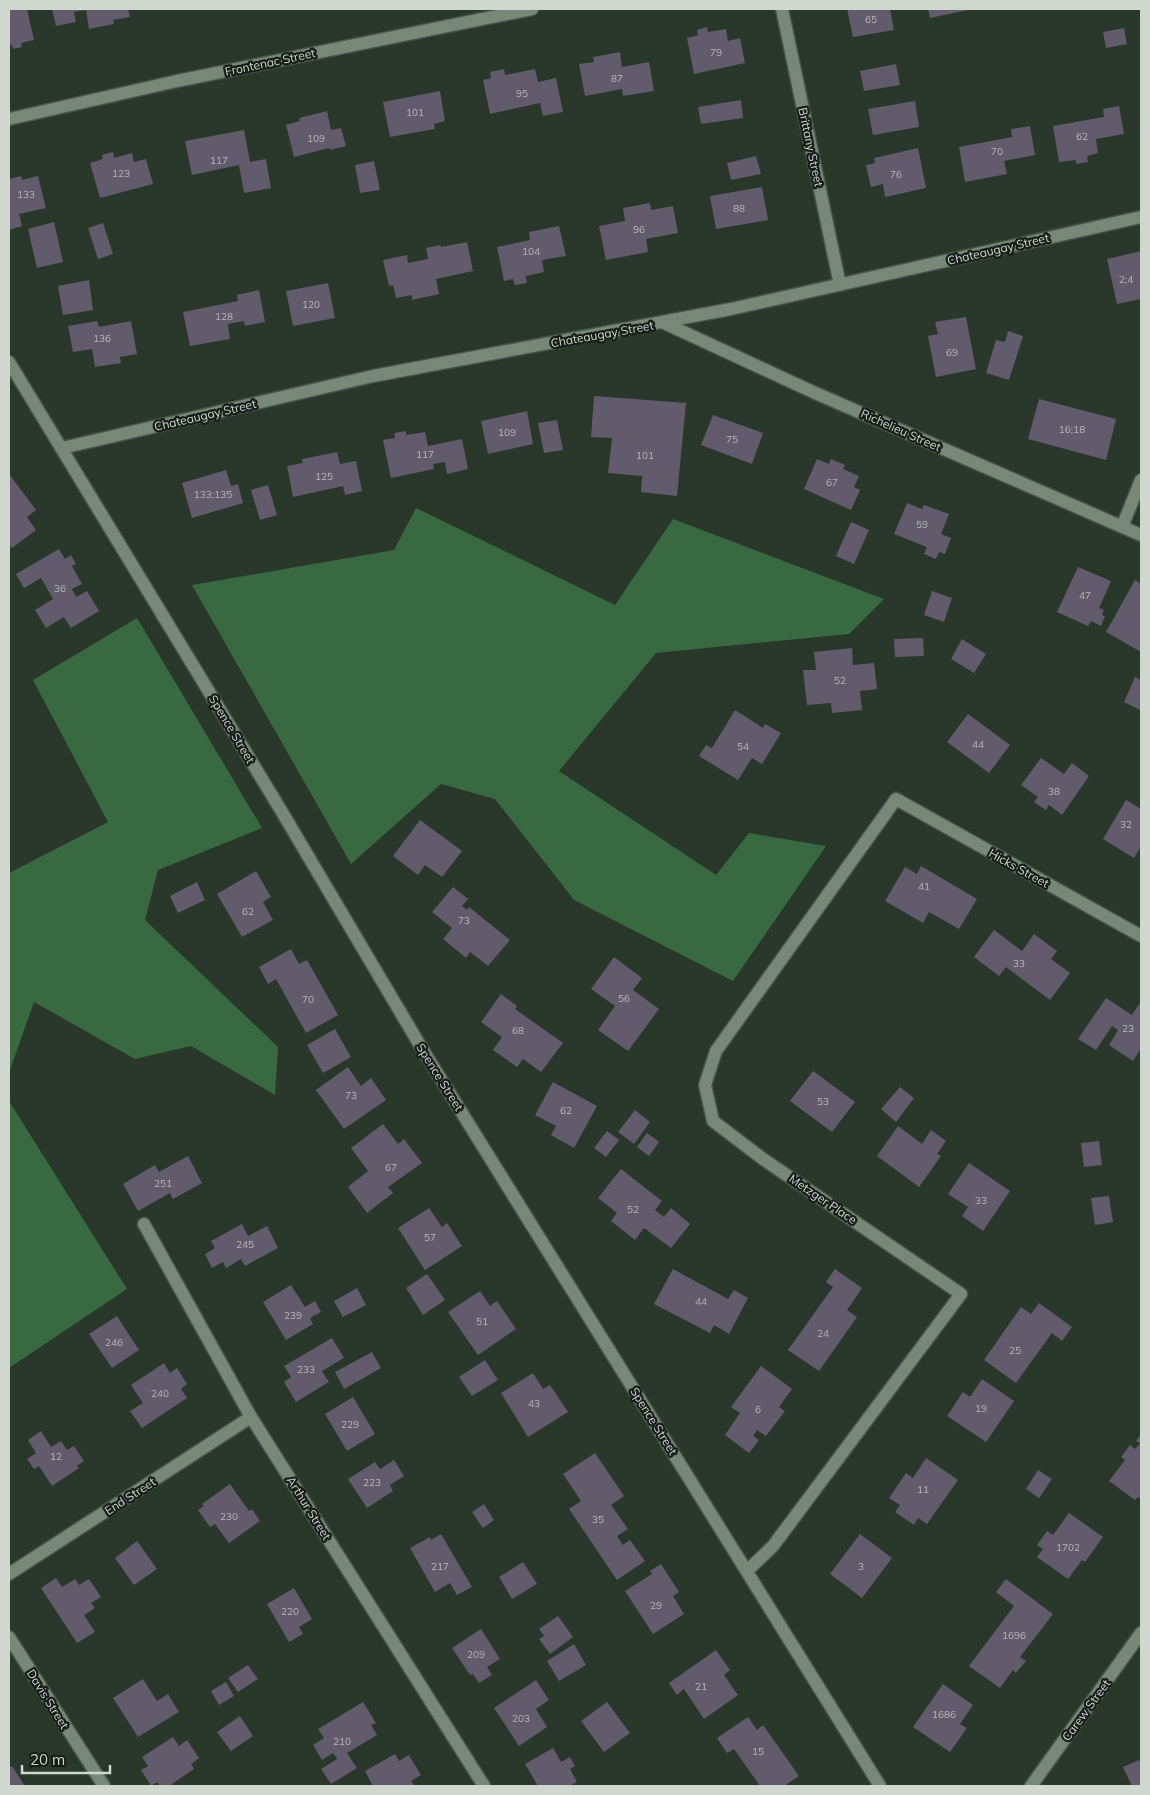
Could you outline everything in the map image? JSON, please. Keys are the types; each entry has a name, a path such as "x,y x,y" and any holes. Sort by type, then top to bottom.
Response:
{"street":[{"name":"Frontenac Street","path":"9,119 177,81 532,9"},
{"name":"Brittany Street","path":"782,9 840,285"},
{"name":"Chateaugay Street","path":"62,448 372,376 731,309 1141,217"},
{"name":"Richelieu Street","path":"662,322 813,392 1141,535"},
{"name":"Spence Street","path":"9,362 273,796 421,1046 880,1786"},
{"path":"1122,527 1141,480"},
{"name":"Metzger Place","path":"747,1571 773,1546 961,1294 763,1159 713,1121 705,1085 716,1051 896,799"},
{"name":"Hicks Street","path":"896,799 1141,936"},
{"name":"Arthur Street","path":"144,1224 251,1418 484,1786"},
{"name":"End Street","path":"9,1574 251,1418"},
{"name":"Carew Street","path":"1031,1786 1141,1633"},
{"name":"Davis Street","path":"9,1636 104,1786"}],"green space":[{"path":"416,508 615,605 673,519 884,599 849,634 656,653 559,771 716,875 749,833 826,846 733,981 574,900 495,799 441,784 351,864 192,585 394,550"},
{"path":"137,618 262,828 158,870 145,920 278,1047 275,1095 191,1046 135,1059 34,1002 9,1073 9,873 108,822 33,680"},
{"path":"9,1101 127,1289 9,1368"}],"building":[{"path":"27,9 34,40 21,43 22,47 13,49 12,45 9,45 9,10"},
{"path":"52,9 128,9 130,17 113,20 114,24 89,29 86,10 74,12 76,22 56,26"},
{"path":"847,9 890,9 894,30 853,37"},
{"path":"928,9 968,9 968,10 930,18"},
{"path":"707,27 708,32 726,29 728,41 740,38 745,63 694,74 687,38 698,35 697,30"},
{"path":"1124,28 1127,44 1106,48 1103,32"},
{"path":"620,52 622,67 649,62 654,91 623,96 622,89 585,96 579,64 594,62 593,57"},
{"path":"896,64 900,85 864,91 860,71"},
{"path":"504,69 505,75 535,69 538,82 556,78 563,112 543,116 540,103 490,114 483,80 491,78 490,72"},
{"path":"440,91 445,121 434,124 435,129 390,137 383,102"},
{"path":"741,100 743,118 701,124 698,107"},
{"path":"915,101 919,127 873,135 868,109"},
{"path":"1119,106 1124,134 1096,139 1098,153 1087,156 1088,162 1076,164 1076,160 1059,162 1053,126 1104,117 1103,109"},
{"path":"327,111 331,130 341,128 346,146 330,150 329,148 294,157 286,125 300,121 299,118"},
{"path":"1030,126 1035,155 1004,161 1007,174 965,182 959,147 1012,137 1011,129"},
{"path":"244,130 250,162 266,159 271,188 244,193 239,165 192,175 185,141"},
{"path":"918,148 926,188 885,197 883,184 871,187 866,165 875,163 874,158"},
{"path":"113,152 114,158 132,153 134,162 146,159 153,184 100,198 90,163 103,159 102,155"},
{"path":"756,156 761,174 731,180 727,163"},
{"path":"374,161 380,190 360,193 355,165"},
{"path":"21,176 22,180 38,176 46,208 19,214 22,226 9,230 9,179"},
{"path":"762,187 768,220 716,229 710,196"},
{"path":"650,203 651,210 673,206 678,233 646,239 648,252 606,260 599,226 625,221 623,208"},
{"path":"54,222 63,262 37,268 28,229"},
{"path":"103,223 113,254 98,259 88,228"},
{"path":"559,226 566,256 542,260 544,272 526,276 527,283 515,285 513,279 504,281 497,247 530,240 529,232"},
{"path":"467,242 473,271 436,279 439,294 412,300 412,295 396,298 393,285 389,286 383,260 407,255 408,263 428,259 426,248"},
{"path":"1141,251 1141,299 1117,304 1107,259"},
{"path":"89,280 93,310 63,315 58,286"},
{"path":"328,283 335,318 293,326 286,291"},
{"path":"259,290 265,322 245,326 244,321 228,324 230,339 190,346 183,312 238,301 237,295"},
{"path":"966,317 976,369 936,377 928,336 938,334 935,322"},
{"path":"97,321 99,327 131,321 137,354 120,357 121,363 95,367 92,349 73,352 68,326"},
{"path":"1008,331 1023,336 1009,380 986,373 996,340 1005,342"},
{"path":"594,396 686,403 677,496 641,492 642,476 608,473 612,438 591,437"},
{"path":"1039,399 1116,419 1106,460 1028,439"},
{"path":"527,411 533,444 488,454 481,421"},
{"path":"713,415 763,433 752,464 701,445"},
{"path":"557,420 563,450 544,453 538,423"},
{"path":"406,431 406,435 425,432 428,446 462,439 468,469 447,474 445,462 433,464 434,469 391,478 383,440 395,438 394,433"},
{"path":"337,452 340,464 356,461 362,491 345,495 343,486 293,497 287,466 303,463 302,459"},
{"path":"817,459 829,464 831,459 845,465 843,469 859,476 854,487 860,490 851,510 804,489"},
{"path":"226,470 231,486 238,484 243,503 192,518 182,483"},
{"path":"9,474 36,510 27,517 36,530 12,548 9,544"},
{"path":"268,485 277,515 260,520 251,490"},
{"path":"907,503 922,509 924,505 949,514 941,534 951,538 945,554 939,552 936,559 924,554 927,547 894,534"},
{"path":"851,522 869,530 854,564 836,556"},
{"path":"59,549 65,559 71,555 76,564 72,566 82,584 72,589 76,597 87,591 99,611 71,628 64,617 46,628 35,610 53,599 41,578 24,588 16,574"},
{"path":"1078,567 1111,581 1099,608 1104,610 1102,615 1105,616 1101,626 1091,621 1088,626 1057,612"},
{"path":"1135,580 1141,584 1141,652 1106,632"},
{"path":"932,591 952,598 944,622 924,615"},
{"path":"923,638 924,656 895,657 894,639"},
{"path":"962,639 986,654 974,673 951,659"},
{"path":"852,648 853,665 874,663 877,689 860,691 862,710 832,713 831,703 807,705 803,670 816,670 814,652"},
{"path":"1135,677 1141,680 1140,710 1124,702"},
{"path":"735,710 763,728 765,724 781,733 762,764 752,758 738,780 699,756 706,745 712,748"},
{"path":"968,714 1010,745 989,773 947,742"},
{"path":"1041,758 1064,774 1072,763 1089,776 1062,815 1049,805 1046,810 1034,802 1038,797 1021,785"},
{"path":"1126,800 1141,809 1141,848 1134,858 1103,839"},
{"path":"420,820 462,851 442,877 425,865 418,875 393,856"},
{"path":"921,866 977,899 959,929 929,912 923,923 885,901 905,867 917,874"},
{"path":"256,871 271,897 263,902 273,920 242,937 217,894"},
{"path":"197,882 205,900 178,913 170,896"},
{"path":"453,887 468,899 462,906 467,910 469,907 510,940 488,966 470,952 466,958 443,939 452,928 432,912"},
{"path":"994,930 1022,951 1034,934 1057,951 1051,959 1070,973 1050,1000 1006,967 999,976 974,957"},
{"path":"291,949 299,964 307,960 338,1015 306,1033 276,979 268,984 259,967"},
{"path":"614,957 642,978 633,990 659,1009 628,1051 598,1030 615,1006 591,989"},
{"path":"501,994 517,1006 515,1009 563,1043 541,1072 523,1059 517,1067 493,1050 502,1037 481,1022"},
{"path":"1106,998 1132,1015 1141,1001 1141,1048 1133,1061 1109,1045 1118,1030 1112,1026 1096,1050 1078,1039"},
{"path":"335,1029 351,1057 323,1073 307,1045"},
{"path":"348,1067 361,1086 371,1078 386,1100 344,1129 316,1090"},
{"path":"813,1071 855,1102 832,1132 790,1101"},
{"path":"553,1082 597,1106 574,1148 551,1135 556,1126 535,1115"},
{"path":"900,1087 914,1098 896,1122 881,1109"},
{"path":"635,1110 650,1122 634,1144 618,1132"},
{"path":"383,1124 398,1144 404,1139 422,1163 388,1187 393,1193 367,1213 348,1187 368,1171 351,1148"},
{"path":"898,1126 922,1144 931,1130 946,1141 937,1154 941,1156 919,1187 877,1156"},
{"path":"607,1131 619,1140 606,1157 594,1148"},
{"path":"647,1133 659,1142 649,1156 637,1147"},
{"path":"1099,1141 1102,1165 1084,1167 1081,1143"},
{"path":"188,1156 202,1183 173,1199 170,1193 138,1211 123,1184 155,1165 159,1172"},
{"path":"969,1163 1010,1191 983,1231 962,1216 968,1207 948,1194"},
{"path":"621,1169 662,1201 655,1210 664,1217 671,1208 690,1224 671,1248 644,1228 635,1240 611,1221 617,1213 598,1198"},
{"path":"1109,1196 1113,1222 1095,1225 1091,1198"},
{"path":"429,1208 442,1227 447,1223 462,1246 425,1270 398,1228"},
{"path":"242,1224 248,1236 267,1226 278,1248 245,1266 241,1259 226,1268 223,1262 212,1268 205,1254 215,1248 211,1241"},
{"path":"673,1269 728,1299 734,1290 748,1298 729,1334 714,1325 710,1333 654,1304"},
{"path":"835,1269 862,1288 847,1310 857,1317 819,1371 788,1350 833,1287 826,1282"},
{"path":"427,1274 445,1300 423,1315 406,1288"},
{"path":"291,1285 305,1307 315,1301 321,1312 310,1318 313,1324 286,1340 263,1302"},
{"path":"357,1288 366,1305 343,1317 334,1301"},
{"path":"480,1291 490,1306 497,1301 516,1329 478,1355 448,1312"},
{"path":"1039,1303 1072,1327 1062,1341 1052,1333 1016,1383 984,1360 1021,1307 1031,1314"},
{"path":"117,1316 139,1350 112,1368 89,1334"},
{"path":"332,1338 344,1358 322,1371 329,1382 296,1402 284,1382 291,1377 284,1366"},
{"path":"372,1352 381,1368 344,1389 335,1372"},
{"path":"485,1360 498,1380 472,1396 459,1377"},
{"path":"164,1363 170,1373 177,1368 187,1384 181,1389 187,1398 142,1428 130,1411 143,1403 131,1385"},
{"path":"761,1366 792,1389 779,1407 785,1411 766,1436 757,1430 753,1436 759,1440 749,1453 725,1435 740,1413 731,1407"},
{"path":"533,1373 543,1389 550,1385 568,1412 528,1437 501,1393"},
{"path":"982,1379 1014,1401 986,1442 947,1416 963,1392 970,1397"},
{"path":"353,1397 375,1434 347,1451 325,1414"},
{"path":"41,1431 51,1447 61,1441 67,1450 74,1446 84,1461 77,1466 79,1468 52,1486 39,1466 34,1469 27,1459 36,1453 28,1440"},
{"path":"1141,1434 1141,1499 1138,1497 1135,1500 1109,1481 1125,1460 1121,1457 1130,1445 1135,1449 1140,1443 1136,1441"},
{"path":"595,1453 624,1496 611,1505 628,1529 617,1536 623,1545 630,1540 645,1561 617,1580 569,1509 581,1501 563,1474"},
{"path":"926,1458 958,1480 927,1524 918,1518 914,1525 895,1512 900,1505 889,1498 906,1473 913,1478"},
{"path":"394,1460 404,1476 390,1485 393,1491 367,1508 348,1479 375,1462 380,1469"},
{"path":"1038,1470 1052,1479 1039,1498 1026,1489"},
{"path":"230,1484 249,1511 252,1509 260,1521 229,1543 215,1524 210,1527 198,1510 204,1506 202,1504"},
{"path":"484,1504 494,1520 483,1528 472,1512"},
{"path":"1069,1513 1103,1537 1085,1562 1082,1560 1068,1579 1037,1557 1043,1549 1037,1545 1047,1531 1053,1535"},
{"path":"441,1534 472,1587 457,1595 450,1583 435,1592 410,1548 430,1537 431,1540"},
{"path":"860,1534 892,1558 862,1598 830,1574"},
{"path":"137,1541 157,1569 134,1585 115,1558"},
{"path":"523,1562 537,1584 512,1599 499,1577"},
{"path":"661,1564 679,1592 673,1596 684,1614 653,1634 625,1591 652,1574 650,1571"},
{"path":"56,1578 62,1587 75,1579 79,1585 89,1579 101,1597 91,1603 95,1608 84,1615 95,1632 77,1643 41,1588"},
{"path":"1006,1579 1053,1614 1020,1657 1026,1661 1016,1673 1013,1670 1000,1688 969,1666 1014,1606 996,1592"},
{"path":"294,1588 312,1619 299,1627 303,1634 289,1642 267,1604"},
{"path":"558,1616 573,1637 550,1654 539,1639 544,1636 539,1629"},
{"path":"481,1629 500,1659 487,1667 492,1675 479,1683 473,1674 470,1675 452,1648"},
{"path":"574,1644 586,1665 559,1681 547,1661"},
{"path":"716,1650 730,1670 724,1675 738,1695 704,1719 684,1689 677,1695 669,1683"},
{"path":"248,1665 258,1679 238,1692 228,1678"},
{"path":"143,1679 157,1701 168,1694 179,1712 138,1737 113,1698"},
{"path":"536,1680 549,1700 536,1709 547,1727 519,1746 494,1708"},
{"path":"226,1682 234,1696 219,1705 211,1691"},
{"path":"943,1684 973,1705 960,1724 967,1728 950,1752 913,1727"},
{"path":"363,1702 376,1723 371,1725 377,1735 347,1753 357,1768 331,1784 321,1769 337,1759 333,1753 322,1760 313,1745 324,1738 318,1729"},
{"path":"607,1702 630,1733 604,1752 581,1721"},
{"path":"240,1716 253,1736 231,1751 217,1732"},
{"path":"748,1717 757,1730 763,1725 799,1776 784,1786 760,1786 734,1749 727,1753 717,1738"},
{"path":"173,1737 179,1746 187,1740 199,1758 191,1764 194,1769 169,1786 160,1786 157,1782 151,1786 141,1770 148,1766 142,1757"},
{"path":"553,1748 561,1762 570,1757 575,1766 570,1769 577,1782 569,1786 538,1786 525,1764"},
{"path":"395,1754 399,1761 409,1755 421,1775 411,1781 415,1786 373,1786 365,1771"},
{"path":"1139,1760 1141,1765 1141,1786 1132,1786 1123,1767"},
{"path":"12,1766 25,1786 9,1786 9,1768"}]}
